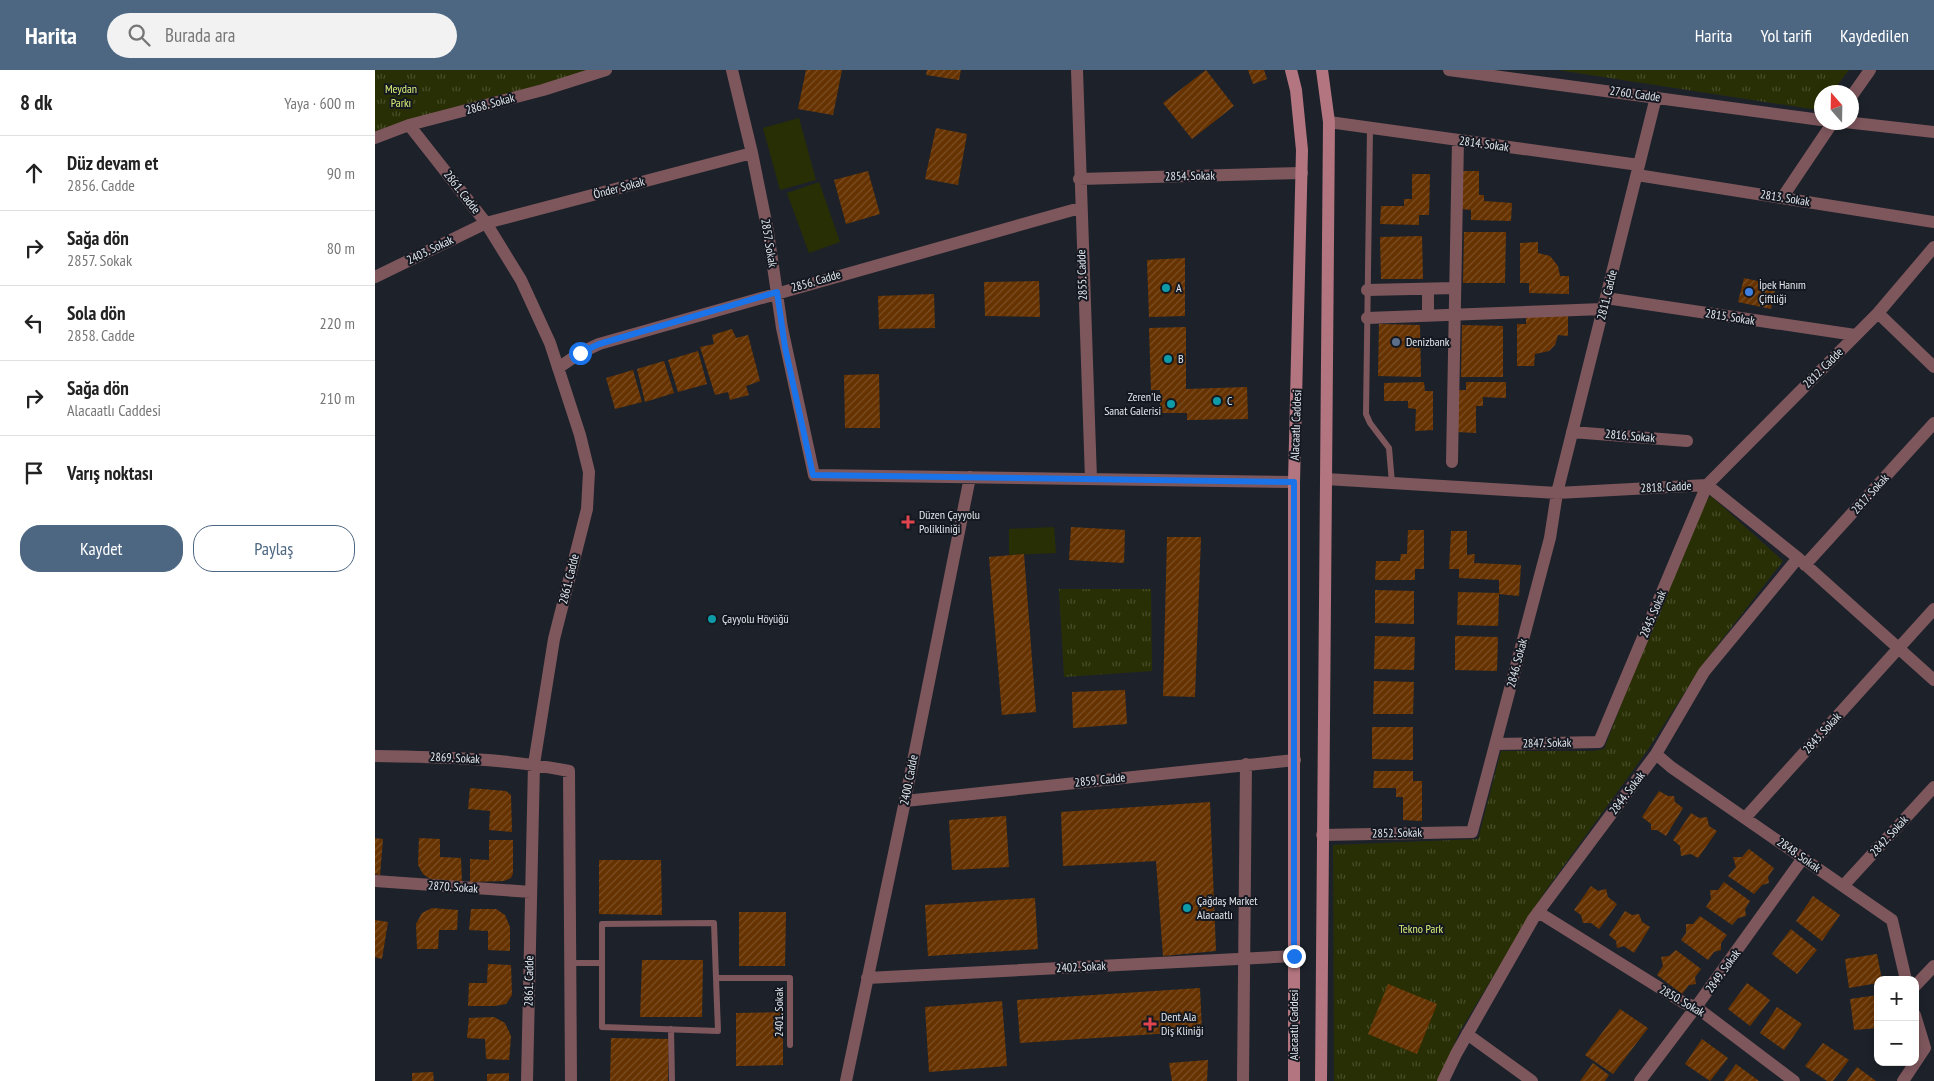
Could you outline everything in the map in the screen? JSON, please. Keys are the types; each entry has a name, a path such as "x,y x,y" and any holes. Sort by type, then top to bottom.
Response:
{"main road":[{"name":"Alacaatlı Caddesi","path":"1291,70 1296,90 1302,173 1294,482 1294,1081"},
{"path":"1321,1081 1329,122 1322,70"}],"street":[{"name":"2868. Sokak","path":"375,138 409,125 543,90 606,70"},
{"name":"2857. Sokak","path":"732,70 752,153 768,232 785,347 813,475 970,477"},
{"name":"2855. Cadde","path":"1077,70 1079,179 1091,479"},
{"name":"2760. Cadde","path":"1455,70 1814,119"},
{"path":"1859,86 1871,70"},
{"name":"2811. Cadde","path":"1557,493 1656,97"},
{"name":"2814. Sokak","path":"1329,122 1458,140 1638,170"},
{"path":"1859,124 1934,132"},
{"name":"2861. Cadde","path":"409,125 486,223 521,280 550,343 580,435 589,472 587,509 554,639 535,764 527,1081"},
{"path":"1782,198 1828,130"},
{"path":"1452,462 1458,140"},
{"name":"Önder Sokak","path":"486,223 752,153"},
{"name":"2813. Sokak","path":"1638,170 1782,198 1934,222"},
{"name":"2854. Sokak","path":"1079,179 1302,173"},
{"name":"2856. Cadde","path":"558,368 580,353 599,344 777,292 1080,208"},
{"name":"2403. Sokak","path":"375,277 486,223"},
{"name":"2812. Cadde","path":"1707,485 1878,313 1934,246"},
{"path":"1367,290 1455,288"},
{"path":"1427,289 1428,316"},
{"name":"2815. Sokak","path":"1367,318 1455,315 1605,304 1855,336"},
{"path":"1878,313 1934,367"},
{"name":"2817. Sokak","path":"1801,562 1934,423"},
{"name":"2816. Sokak","path":"1573,432 1687,441"},
{"path":"970,477 1294,482"},
{"name":"2400. Cadde","path":"845,1081 905,800 970,477"},
{"name":"2818. Cadde","path":"1326,479 1557,493 1707,485 1801,562 1934,680"},
{"name":"2845. Sokak","path":"1599,742 1707,485"},
{"name":"2846. Sokak","path":"1472,832 1550,538 1557,493"},
{"name":"2844. Sokak","path":"1467,1034 1538,912 1656,754 1705,672 1801,562"},
{"name":"2843. Sokak","path":"1745,818 1934,609"},
{"name":"2847. Sokak","path":"1496,744 1599,742"},
{"name":"2848. Sokak","path":"1656,754 1671,767 1892,920 1905,976"},
{"name":"2869. Sokak","path":"375,756 462,758 535,764 569,772 570,963"},
{"name":"2859. Cadde","path":"905,800 1295,760"},
{"path":"1243,1081 1245,764"},
{"name":"2842. Sokak","path":"1843,886 1934,787"},
{"name":"2852. Sokak","path":"1322,835 1472,832"},
{"name":"2849. Sokak","path":"1640,1081 1696,1007 1803,858"},
{"name":"2870. Sokak","path":"375,881 531,892"},
{"name":"2850. Sokak","path":"1538,912 1684,1004 1696,1007 1794,1081"},
{"name":"2402. Sokak","path":"867,978 1294,956"},
{"path":"570,963 571,1081"},
{"path":"1919,982 1934,966"},
{"path":"1903,1081 1930,1052 1918,1021"},
{"path":"1443,1081 1467,1034 1532,1081"}],"lane":[{"path":"1370,128 1367,414 1370,423 1389,448 1392,483"},
{"path":"713,923 717,1031 602,1027 602,963 602,924 713,923"},
{"path":"570,963 602,963"},
{"name":"2401. Sokak","path":"716,978 790,978 790,1045"},
{"path":"671,1029 672,1081"}],"green space":[{"name":"Meydan Parkı","path":"375,70 594,70 375,132"},
{"path":"1558,70 1849,70 1837,85 1814,85 1814,109"},
{"path":"799,118 816,180 780,190 763,128"},
{"path":"819,182 840,242 809,253 787,193"},
{"name":"Tekno Park","path":"1711,496 1783,561 1703,664 1647,751 1544,893 1460,1031 1438,1081 1334,1081 1333,845 1478,839 1501,751 1593,751 1604,749 1697,507"},
{"path":"1054,527 1056,553 1009,555 1009,529"},
{"path":"1059,589 1151,589 1152,671 1064,677"}],"building":[{"path":"806,70 842,70 833,115 798,109"},
{"path":"927,70 961,70 959,80 926,75"},
{"path":"1206,70 1234,106 1192,139 1163,103"},
{"path":"1248,70 1264,70 1267,79 1253,84"},
{"path":"936,128 967,134 958,185 925,179"},
{"path":"868,171 880,214 846,224 834,180"},
{"path":"1462,171 1479,171 1479,195 1484,195 1484,201 1512,203 1511,221 1471,220 1471,210 1462,209"},
{"path":"1412,174 1430,174 1429,215 1419,215 1419,225 1380,224 1381,206 1404,206 1404,199 1412,199"},
{"path":"1464,232 1506,232 1505,283 1463,283"},
{"path":"1422,236 1423,279 1381,279 1380,237"},
{"path":"1538,242 1538,253 1550,256 1558,266 1560,276 1569,276 1569,294 1529,293 1529,283 1520,283 1520,243"},
{"name":"A","path":"1185,258 1185,316 1149,317 1147,260"},
{"path":"1744,278 1776,285 1771,309 1738,302"},
{"path":"1039,281 1040,317 985,316 984,282"},
{"path":"934,294 935,328 879,329 878,296"},
{"path":"1526,314 1568,316 1568,336 1558,335 1555,345 1549,351 1535,354 1534,366 1517,366 1517,324 1526,324"},
{"path":"1379,324 1420,325 1421,377 1378,376"},
{"path":"1462,325 1503,326 1503,377 1461,377"},
{"path":"1186,327 1186,389 1247,387 1248,419 1187,420 1187,413 1160,413 1160,390 1151,390 1149,328"},
{"path":"732,329 736,338 748,335 760,381 746,386 749,395 730,400 728,392 715,395 700,347 714,344 712,335"},
{"path":"698,351 707,384 678,392 668,360"},
{"path":"664,361 674,393 645,402 637,369"},
{"path":"633,370 642,402 615,409 606,378"},
{"path":"879,374 880,428 845,428 844,375"},
{"path":"1424,382 1425,391 1433,391 1433,430 1415,431 1416,409 1408,408 1408,401 1384,401 1384,383"},
{"path":"1466,382 1506,382 1506,398 1483,397 1483,406 1476,406 1476,433 1457,432 1457,390 1466,390"},
{"path":"1071,527 1125,530 1124,563 1069,560"},
{"path":"1408,530 1424,530 1424,569 1415,569 1415,580 1375,580 1376,561 1400,561 1401,554 1407,554"},
{"path":"1451,531 1467,531 1467,555 1475,554 1474,563 1521,565 1519,596 1499,594 1498,626 1457,625 1458,592 1499,593 1499,580 1459,578 1459,569 1449,569"},
{"path":"1167,537 1201,537 1195,697 1163,696"},
{"path":"1024,554 1036,712 1002,715 989,557"},
{"path":"1375,590 1414,591 1414,624 1375,623"},
{"path":"1375,636 1415,637 1414,670 1374,669"},
{"path":"1455,636 1498,637 1497,671 1455,670"},
{"path":"1374,681 1414,682 1413,714 1373,714"},
{"path":"1125,690 1127,724 1073,728 1072,692"},
{"path":"1372,727 1413,727 1413,760 1372,759"},
{"path":"1374,771 1413,771 1413,781 1422,781 1422,821 1403,820 1403,797 1396,797 1396,788 1373,788"},
{"path":"470,788 506,791 511,795 512,832 489,830 490,811 468,809"},
{"path":"1659,791 1668,796 1674,796 1675,802 1683,808 1666,836 1657,830 1651,830 1651,824 1642,817"},
{"name":"Çağdaş Market Alacaatlı","path":"1210,802 1216,951 1163,956 1156,861 1063,866 1061,812"},
{"path":"1691,813 1699,818 1707,817 1709,826 1717,831 1698,858 1691,854 1681,856 1680,846 1673,840"},
{"path":"1006,816 1009,867 952,870 949,820"},
{"path":"375,838 383,839 380,875 375,874"},
{"path":"419,838 440,839 440,857 461,858 462,883 433,881 423,874 418,865"},
{"path":"489,840 513,840 513,873 511,878 504,881 470,882 470,859 489,860"},
{"path":"1749,849 1774,868 1768,877 1769,883 1762,885 1754,894 1728,876 1736,867 1733,857 1742,857"},
{"path":"599,860 661,860 662,915 599,914"},
{"path":"1724,882 1750,901 1745,909 1746,916 1738,918 1732,925 1706,907 1711,899 1710,890 1718,890"},
{"path":"1591,886 1598,891 1606,889 1608,897 1617,904 1599,929 1591,923 1583,923 1581,915 1574,910"},
{"path":"1813,896 1840,915 1822,941 1796,921"},
{"path":"1035,898 1038,949 928,956 925,905"},
{"path":"432,908 458,910 457,930 439,930 438,949 417,949 416,924 422,913"},
{"path":"471,909 496,909 505,915 510,927 510,951 488,950 488,931 469,930"},
{"path":"1625,911 1632,915 1639,914 1642,922 1650,927 1634,953 1624,946 1617,948 1616,941 1609,935"},
{"path":"739,912 786,912 785,966 739,966"},
{"path":"1700,916 1727,935 1721,943 1721,950 1714,952 1708,960 1681,940 1686,933 1686,924 1693,924"},
{"path":"375,920 388,922 382,959 375,957"},
{"path":"1791,929 1817,950 1797,974 1772,954"},
{"path":"1676,950 1701,969 1695,977 1696,984 1689,985 1682,994 1657,975 1663,966 1661,957 1669,956"},
{"path":"1877,954 1881,976 1874,976 1874,984 1849,988 1845,959"},
{"path":"642,960 703,960 702,1017 640,1017"},
{"path":"488,964 511,965 512,995 506,1004 468,1006 469,983 487,983"},
{"path":"1747,983 1770,1000 1750,1026 1728,1009"},
{"path":"1388,984 1437,1004 1417,1054 1368,1034"},
{"path":"1200,988 1202,1031 1020,1043 1017,1000"},
{"path":"1874,996 1874,1028 1854,1030 1850,999"},
{"path":"1002,1001 1007,1066 929,1072 925,1007"},
{"path":"1777,1007 1802,1024 1784,1050 1760,1033"},
{"path":"1620,1009 1648,1028 1613,1074 1585,1055"},
{"path":"783,1012 783,1065 736,1066 736,1013"},
{"path":"494,1017 505,1023 511,1036 509,1060 486,1059 485,1039 467,1038 469,1018"},
{"path":"611,1038 669,1039 668,1081 610,1081"},
{"path":"1702,1039 1728,1058 1710,1081 1685,1064"},
{"path":"1823,1043 1849,1060 1833,1081 1827,1081 1805,1066"},
{"path":"1208,1060 1207,1081 1172,1081 1169,1063"},
{"path":"1593,1063 1609,1075 1605,1081 1580,1081"},
{"path":"1736,1064 1759,1081 1724,1081"},
{"path":"1857,1067 1876,1081 1847,1081"},
{"path":"433,1072 434,1081 412,1081 412,1073"},
{"path":"509,1073 509,1081 487,1081 487,1074"}],"place":[{"name":"A","path":"1166,288"},
{"name":"İpek Hanım Çiftliği","path":"1749,292"},
{"name":"Denizbank","path":"1396,342"},
{"name":"B","path":"1168,359"},
{"name":"C","path":"1217,401"},
{"name":"Zeren'le Sanat Galerisi","path":"1171,404"},
{"name":"Düzen Çayyolu Polikliniği","path":"908,522"},
{"name":"Çayyolu Höyüğü","path":"712,619"},
{"name":"Çağdaş Market Alacaatlı","path":"1187,908"},
{"name":"Dent Ala Diş Kliniği","path":"1150,1024"}],"route":[{"path":"580,353 599,344 777,292 785,347 813,475 1294,482 1294,956"}]}
